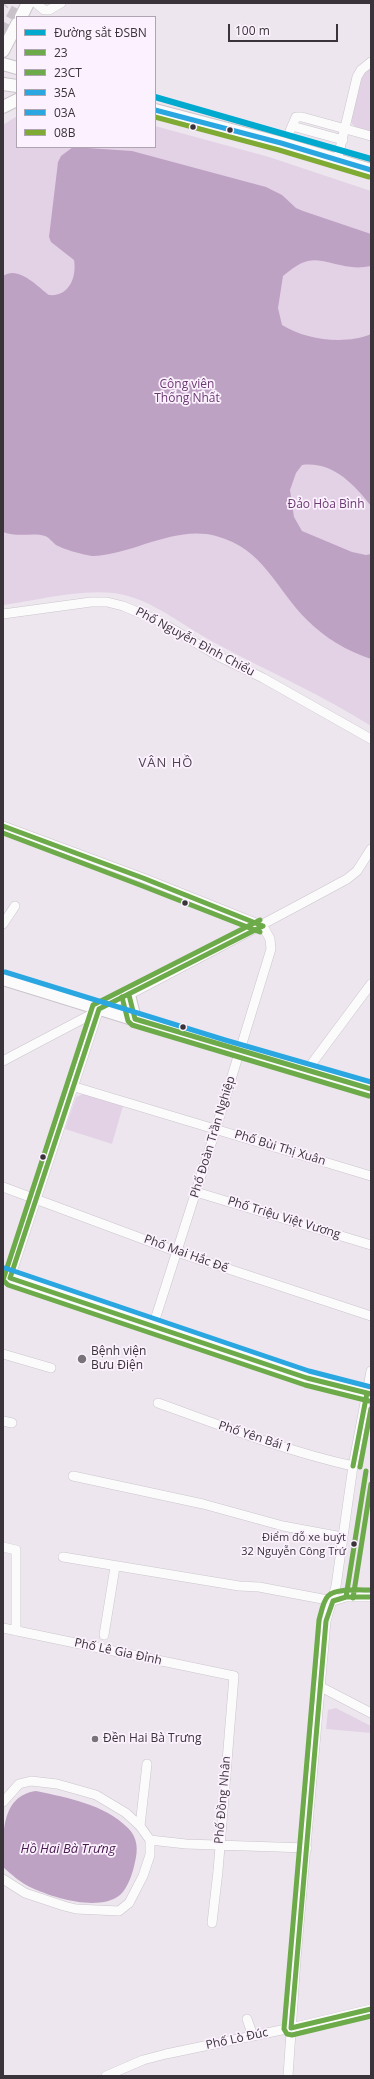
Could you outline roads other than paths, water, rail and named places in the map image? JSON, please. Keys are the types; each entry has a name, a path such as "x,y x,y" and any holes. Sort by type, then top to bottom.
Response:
{"main road":[{"path":"3,51 16,26"},
{"path":"3,64 16,68"},
{"path":"3,84 16,86"},
{"path":"3,107 16,100"},
{"path":"156,110 273,141 371,170"},
{"path":"3,978 99,1009 371,1089"},
{"path":"129,995 135,1019"},
{"path":"6,1277 307,1378 369,1394"}],"street":[{"path":"28,9 49,10 60,3"},
{"path":"338,161 357,77 361,70 371,62"},
{"path":"343,140 291,128 296,117 302,117 371,136"},
{"name":"Phố Nguyễn Đình Chiểu","path":"3,614 91,602 107,602 123,606 159,621 218,656 263,678 371,739"},
{"path":"3,826 143,878 263,926"},
{"path":"3,1061 99,1009 263,926 347,879 357,871 370,852"},
{"path":"3,924 16,906"},
{"name":"Phố Đoàn Trần Nghiệp","path":"153,1326 216,1129 271,949 270,939 263,926"},
{"path":"307,1070 371,984"},
{"path":"6,1277 75,1087 99,1009"},
{"name":"Phố Bùi Thị Xuân","path":"75,1087 371,1176"},
{"name":"Phố Mai Hắc Đế","path":"3,1187 177,1251 371,1316"},
{"name":"Phố Triệu Việt Vương","path":"196,1192 371,1245"},
{"path":"3,1354 51,1368"},
{"path":"288,2076 319,1686 326,1621 332,1601 353,1466 369,1394 371,1370"},
{"name":"Phố Yên Bái 1","path":"158,1403 238,1432 331,1462 353,1466"},
{"path":"73,1476 203,1504 283,1526 342,1537"},
{"path":"3,1548 16,1550 16,1631"},
{"path":"63,1557 115,1567 239,1586 259,1587 332,1601 346,1597 371,1597"},
{"path":"104,1635 115,1567"},
{"name":"Phố Lê Gia Đỉnh","path":"3,1628 234,1676"},
{"name":"Phố Đồng Nhân","path":"212,1923 234,1676"},
{"path":"319,1686 371,1713"},
{"path":"140,1826 147,1764"},
{"path":"3,1802 19,1784 31,1781 57,1784 96,1795 126,1813 140,1826 150,1840 150,1855 142,1876 129,1903 119,1911 76,1909 64,1906 25,1893 3,1879"},
{"path":"150,1840 307,1848"},
{"name":"Phố Lò Đúc","path":"106,2076 143,2060 166,2054 291,2028 371,2009"},
{"path":"247,2019 253,2036"}],"water":[{"name":"Công viên Thống Nhất","path":"72,148 132,151 266,187 282,195 296,208 371,234 371,266 354,267 316,260 302,263 283,276 278,308 282,325 302,334 338,340 371,334 371,506 350,482 333,470 313,465 302,465 296,473 290,490 294,517 302,531 352,552 366,555 371,554 371,659 345,648 321,633 296,608 268,571 257,560 246,550 232,542 216,536 185,534 109,554 90,556 59,547 45,536 14,535 3,532 3,276 9,273 21,275 33,282 49,295 62,293 70,285 73,279 75,266 74,260 51,242 49,237 58,162 61,156"},
{"name":"Hồ Hai Bà Trưng","path":"36,1791 85,1803 108,1813 128,1828 134,1836 137,1849 136,1858 130,1880 120,1895 111,1900 100,1902 76,1902 52,1896 28,1886 3,1867 4,1831 6,1819 10,1809 24,1794"}],"tunnel":[{"path":"3,35 20,3"}],"rail line":[{"name":"ĐSBN","path":"156,97 371,159"}],"place":[{"name":"Bệnh viện Bưu Điện","path":"82,1359"},
{"name":"Điểm đỗ xe buýt 32 Nguyễn Công Trứ","path":"354,1544"},
{"name":"Đền Hai Bà Trưng","path":"95,1739"}],"district":[{"name":"VÂN HỒ","path":"166,763"}],"park label":[{"name":"Đảo Hòa Bình","path":"326,505"}]}
